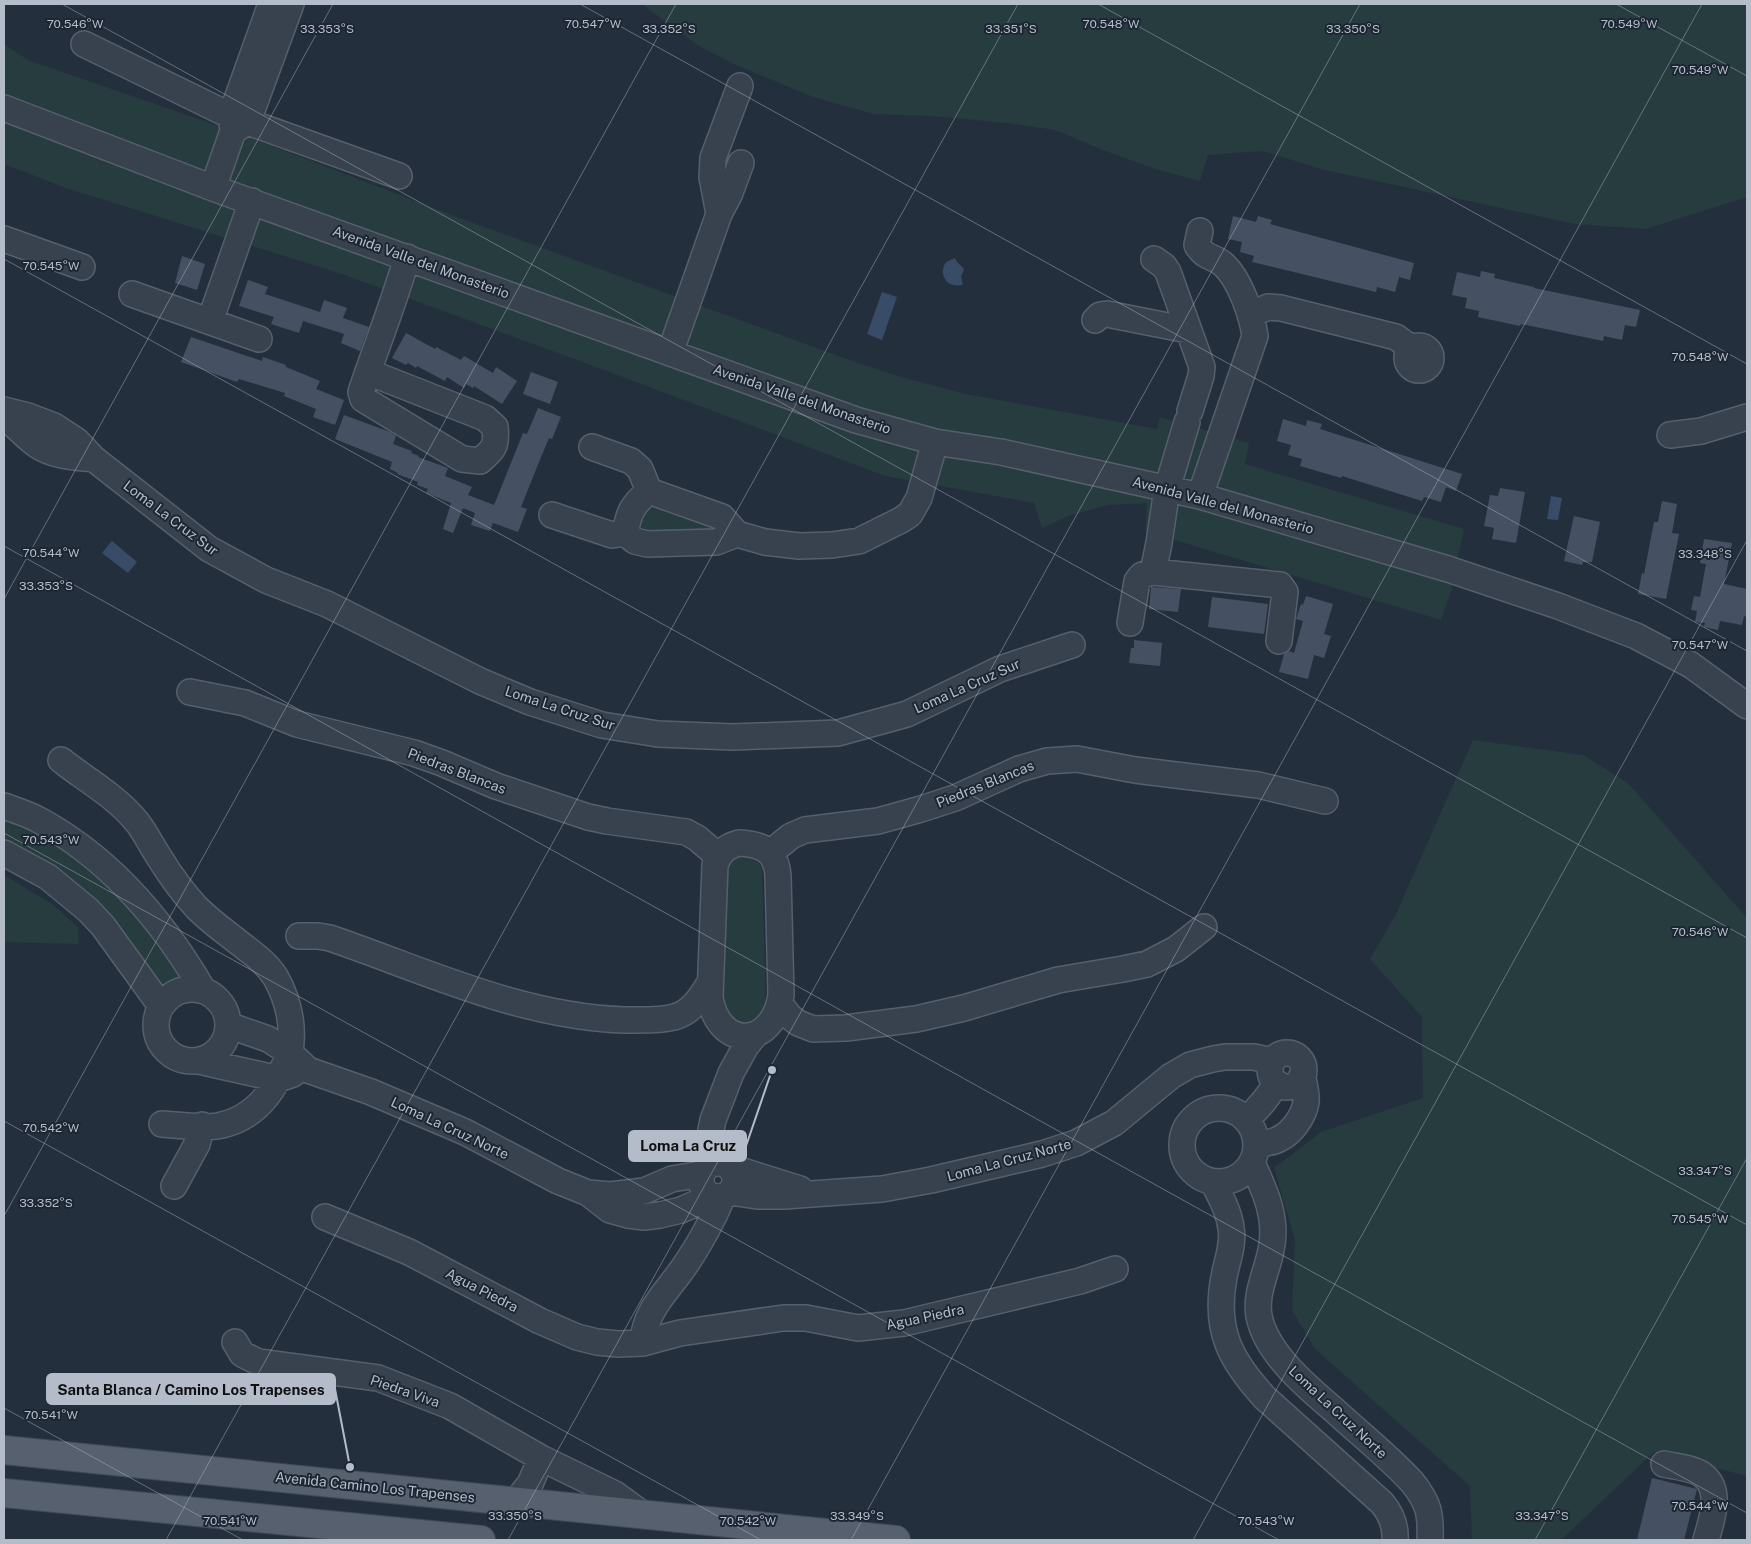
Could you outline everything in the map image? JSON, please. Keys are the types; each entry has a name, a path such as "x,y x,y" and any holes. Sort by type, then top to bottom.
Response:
{"main road":[{"name":"Avenida Camino Los Trapenses","path":"4,1450 641,1513 787,1535 896,1540"},
{"path":"4,1493 298,1531 481,1540"}],"street":[{"path":"238,123 271,4"},
{"path":"213,188 238,123 291,4"},
{"path":"84,44 238,123 399,176"},
{"path":"719,214 712,177 713,158 740,86"},
{"name":"Avenida Valle del Monasterio","path":"4,108 213,188 856,420 935,442 1001,452 1200,496 1448,569 1607,624 1636,636 1691,665 1747,706"},
{"path":"670,353 719,214 730,195 742,163"},
{"path":"210,321 252,201"},
{"path":"1200,231 1197,245 1201,252 1222,263 1236,279 1250,315 1255,336 1200,496"},
{"path":"4,239 82,267"},
{"path":"368,372 485,418 495,427 496,442 491,452 480,461 462,459 363,399 361,392 368,372 392,309 407,258"},
{"path":"1153,572 1167,489 1201,376 1202,367 1168,272 1164,266 1154,259"},
{"path":"132,294 259,339"},
{"path":"1250,315 1268,307 1281,308 1396,338 1411,348"},
{"path":"1095,320 1100,315 1107,314 1188,330"},
{"name":"Loma La Cruz Sur","path":"4,410 28,416 54,426 77,441 94,459 209,549 266,580 327,604 480,682 530,702 602,724 658,734 714,737 838,733 907,714 1000,669 1072,645"},
{"path":"4,417 46,451 70,457 94,459"},
{"path":"1670,435 1701,431 1747,417"},
{"path":"649,491 722,517 737,534 765,542 799,546 832,545 859,541 910,514 919,498 935,442"},
{"path":"592,447 631,461 640,469 649,491"},
{"path":"625,533 628,515 636,502 649,491"},
{"path":"552,516 612,536 625,533"},
{"path":"625,533 635,541 648,544 716,542 737,534"},
{"path":"1130,623 1137,581 1142,575 1153,572 1280,585 1285,592 1279,641"},
{"name":"Piedras Blancas","path":"190,692 245,704 297,724 414,753 496,786 588,817 607,822 686,832 697,838 718,856"},
{"path":"61,760 106,793 129,813 145,833 168,872 198,908 218,927 265,963 274,976 286,1002 291,1028 290,1053 279,1078 269,1094 251,1112 238,1120 220,1126 162,1124"},
{"name":"Piedras Blancas","path":"770,853 791,836 805,830 860,824 914,812 955,798 1024,767 1055,760 1077,760 1135,770 1258,785 1325,801"},
{"path":"4,806 38,819 78,845 108,869 148,910 166,932 186,960 203,990"},
{"path":"643,1343 643,1330 649,1315 661,1295 687,1263 705,1235 722,1195 735,1182 735,1177 716,1168 724,1112 723,1097 738,1059 758,1034 772,1021 780,1004 778,876 775,860 770,853 755,844 739,843 722,850 713,872 709,984 711,1006 724,1027 731,1073"},
{"path":"4,853 48,878 88,910 103,926 161,1006"},
{"path":"299,936 330,938 480,991 559,1012 611,1019 636,1020 688,1017 724,1027 738,1036 745,1037 814,1029 846,1028 916,1019 964,1008 1058,980 1147,964 1176,949 1204,927"},
{"path":"675,1017 694,1005 709,984"},
{"path":"199,1061 208,1058 216,1052 227,1035 227,1015 223,1005 216,998 203,990 186,989 176,992 168,998 161,1006 157,1016 157,1036 169,1054 178,1059 199,1061 279,1078 308,1070"},
{"path":"780,1004 789,1016 798,1023 814,1029"},
{"name":"Loma La Cruz Norte","path":"228,1025 268,1039 290,1053 308,1070 371,1092 465,1132 558,1181 588,1193 610,1210 644,1217 681,1210 722,1195 766,1196 863,1192 906,1186 1050,1151 1082,1140 1114,1123 1171,1076 1190,1065 1213,1058 1254,1058 1274,1072"},
{"path":"1246,1118 1254,1113 1266,1100 1282,1053 1293,1054 1302,1062 1304,1070 1302,1075 1306,1104 1303,1115 1293,1128 1280,1139 1254,1153"},
{"path":"1211,1108 1232,1109 1246,1118 1254,1130 1254,1153 1243,1173 1228,1181 1213,1182 1204,1179 1193,1171 1185,1161 1181,1143 1184,1130 1194,1116 1211,1108"},
{"path":"174,1186 197,1144 202,1126"},
{"name":"Loma La Cruz Norte","path":"1254,1153 1271,1210 1274,1230 1271,1250 1259,1295 1259,1317 1269,1342 1294,1375 1412,1482 1425,1502 1431,1518 1430,1540"},
{"name":"Loma La Cruz Norte","path":"588,1193 610,1195 644,1191 672,1179 716,1168 812,1193"},
{"path":"1213,1182 1226,1211 1231,1229 1231,1245 1221,1294 1220,1310 1228,1345 1249,1380 1265,1398 1382,1503 1394,1523 1396,1530 1395,1540"},
{"name":"Agua Piedra","path":"325,1217 408,1252 540,1321 577,1337 597,1342 618,1344 643,1343 680,1333 783,1318 806,1318 858,1328 904,1323 1080,1281 1115,1269"},
{"name":"Piedra Viva","path":"235,1342 242,1354 258,1362 378,1378 450,1406 541,1458 615,1494 641,1513"},
{"path":"516,1501 530,1484 541,1458"},
{"path":"1664,1464 1694,1471 1705,1476 1710,1484 1714,1501 1706,1540"}],"green space":[{"path":"642,4 1747,4 1747,197 1646,229 1575,224 1321,169 1263,151 1208,155 1200,181 1155,169 1100,149 1056,130 1008,123 930,116 874,114 813,97 736,65 697,45"},
{"path":"4,44 28,60 233,131 460,218 855,362 901,377 966,394 1157,429 1160,417 1249,443 1245,464 1464,529 1451,591 1441,620 1145,531 1147,503 1108,505 1071,515 1042,528 1034,503 885,476 599,368 342,274 66,188 4,164"},
{"path":"646,500 710,517 720,534 633,531"},
{"path":"1473,740 1583,755 1628,783 1747,918 1747,1476 1654,1452 1561,1540 1472,1540 1470,1486 1315,1349 1292,1310 1295,1240 1274,1168 1321,1132 1423,1098 1422,1017 1370,959 1396,914"},
{"path":"4,815 33,828 73,853 142,916 183,974 180,982 168,990 161,988 134,945 102,910 4,842"},
{"path":"737,853 753,856 762,868 766,1006 761,1018 744,1026 722,1015 719,869"},
{"path":"4,875 52,904 78,927 79,944 4,942"}],"water":[{"path":"955,258 964,270 961,277 963,284 959,285 948,283 943,273 946,262"},
{"path":"882,292 897,297 882,340 867,334"},
{"path":"1551,496 1562,498 1558,520 1547,519"},
{"path":"112,541 137,562 128,573 102,553"}],"building":[{"path":"1233,216 1256,222 1258,216 1272,220 1270,224 1414,263 1410,280 1399,277 1395,292 1377,287 1376,292 1252,262 1254,256 1240,252 1242,242 1228,239"},
{"path":"182,256 205,264 197,290 175,283"},
{"path":"1481,271 1495,274 1494,278 1534,288 1640,310 1636,327 1625,325 1622,340 1604,336 1603,341 1478,317 1479,311 1465,308 1467,298 1452,295 1457,272 1480,277"},
{"path":"248,280 268,287 265,294 320,312 324,300 347,308 343,318 369,327 360,351 341,343 344,334 303,321 299,333 271,324 274,317 239,306"},
{"path":"406,333 435,349 436,347 461,360 464,356 493,373 496,367 517,381 502,404 474,386 473,388 466,384 464,388 447,377 445,381 417,366 416,368 408,363 406,365 392,358"},
{"path":"191,337 262,361 263,357 286,365 286,367 320,381 316,389 344,400 335,425 313,417 316,409 284,396 285,393 239,379 237,382 181,362"},
{"path":"531,372 558,382 550,404 523,394"},
{"path":"538,408 561,417 552,439 549,438 521,507 527,509 518,532 493,523 490,531 471,525 475,513 463,508 453,533 443,529 451,503 426,493 428,489 417,485 418,482 397,474 390,469 392,462 335,439 344,415 390,432 396,436 393,444 412,451 411,453 418,457 448,468 445,476 472,487 468,495 494,505 523,433 527,434"},
{"path":"1283,419 1306,426 1307,420 1322,424 1320,429 1462,474 1456,491 1446,487 1441,502 1424,497 1422,501 1342,476 1341,478 1300,466 1302,459 1288,455 1291,445 1277,441"},
{"path":"1500,488 1525,492 1516,543 1492,539 1494,528 1484,526 1490,495 1498,496"},
{"path":"1662,501 1677,504 1672,533 1679,534 1666,599 1638,594 1642,573 1644,574 1654,522 1658,522"},
{"path":"1574,516 1600,522 1592,562 1583,562 1582,565 1564,561"},
{"path":"1704,539 1732,543 1724,584 1747,589 1747,617 1744,616 1742,625 1720,621 1718,630 1704,627 1705,623 1695,622 1697,611 1691,610 1694,596 1700,597 1706,564 1700,563"},
{"path":"1151,587 1181,589 1178,612 1149,609"},
{"path":"1306,596 1333,604 1324,634 1331,636 1324,658 1314,655 1308,679 1279,672 1284,654 1289,651 1294,653 1303,621 1296,619"},
{"path":"1212,597 1268,604 1264,634 1208,627"},
{"path":"1134,640 1162,643 1160,666 1129,663 1131,648 1134,648"},
{"path":"1652,1478 1697,1489 1684,1540 1637,1540"}],"place":[{"name":"Loma La Cruz","path":"772,1070"},
{"name":"Santa Blanca / Camino Los Trapenses","path":"350,1467"}]}
